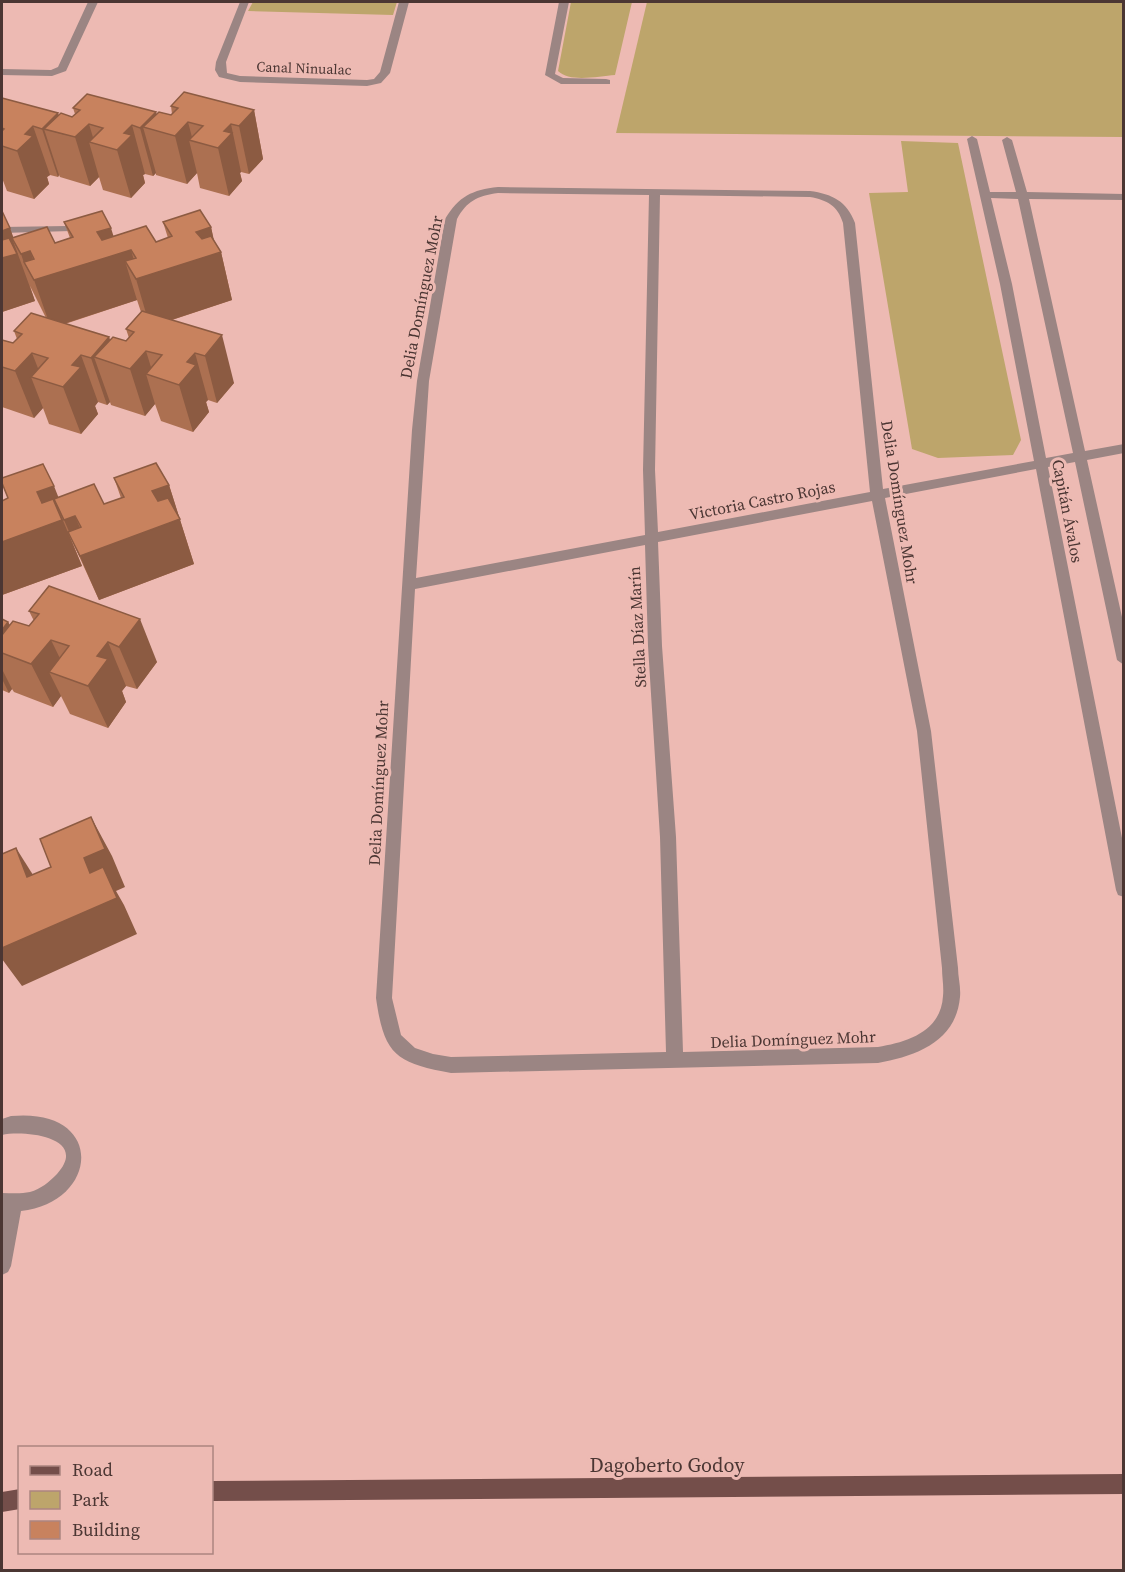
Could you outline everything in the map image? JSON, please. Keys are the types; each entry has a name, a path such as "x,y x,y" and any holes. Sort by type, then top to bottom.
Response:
{"main road":[{"name":"Dagoberto Godoy","path":"213,1491 1124,1484"},
{"path":"2,1502 18,1499"}],"street":[{"path":"2,72 52,73 62,69 93,2"},
{"name":"Canal Ninualac","path":"244,2 221,62 220,70 223,75 240,79 367,83 377,81 385,74 404,2"},
{"path":"564,2 550,75 561,81 606,82"},
{"name":"Capitán Ávalos","path":"972,139 987,195 1042,463 1124,890"},
{"name":"Capitán Ávalos","path":"1007,140 1023,196 1124,660"},
{"name":"Delia Domínguez Mohr","path":"498,190 827,196 845,211 849,223 867,417 878,495 924,731 949,957 951,1000 943,1021 931,1039 910,1049 878,1055 675,1060 451,1065 428,1061 402,1052 388,1030 384,998 407,585 423,381 447,238 451,219 459,204 467,196 498,190"},
{"name":"Stella Díaz Marín","path":"655,192 649,470 655,646 668,837 675,1060"},
{"path":"987,195 1124,197"},
{"path":"2,230 67,229"},
{"name":"Victoria Castro Rojas","path":"407,585 1124,448"},
{"path":"2,1127 24,1124 63,1132 70,1140 74,1160 71,1169 61,1183 47,1194 29,1201 8,1202 2,1266"},
{"path":"2,1494 18,1493"}],"green space":[{"path":"253,2 397,2 393,15 248,11"},
{"path":"571,2 632,2 615,75 577,78 563,75 558,71"},
{"path":"647,2 1123,2 1123,137 616,133"},
{"path":"901,141 958,143 1021,440 1013,455 938,458 912,449 869,193 908,192"}],"building":[{"path":"184,92 254,110 239,126 231,124 224,131 232,133 218,148 189,140 203,126 188,122 175,136 143,127 159,112 171,115 178,108 171,106"},
{"path":"87,94 156,112 140,128 132,125 124,133 132,135 117,150 89,142 103,128 89,124 75,137 44,129 61,113 72,117 80,110 73,108"},
{"path":"2,98 58,113 42,129 33,126 25,134 33,136 17,151 2,146 4,129 2,128"},
{"path":"200,210 211,227 196,232 202,239 211,236 221,252 136,279 125,261 136,258 131,250 34,280 24,262 34,259 30,251 21,254 12,238 47,227 55,243 73,237 64,222 102,211 111,228 97,232 102,240 146,226 156,242 172,236 163,222"},
{"path":"2,211 10,228 2,231"},
{"path":"9,238 17,254 2,258 2,240"},
{"path":"142,311 222,335 205,356 195,353 187,362 196,365 179,385 146,374 162,355 146,351 130,369 94,357 113,337 126,341 134,332 126,329"},
{"path":"31,313 109,337 91,358 81,355 72,365 81,367 63,387 31,377 48,358 32,353 15,371 2,367 2,340 13,343 22,334 14,331"},
{"path":"156,463 169,485 152,491 158,501 168,498 180,519 80,556 68,532 81,527 75,516 64,520 54,499 94,484 104,504 124,497 114,478"},
{"path":"43,464 54,486 37,492 42,503 53,499 62,520 2,542 2,501 8,498 2,478"},
{"path":"49,586 140,619 119,647 108,642 97,656 108,659 88,686 49,672 69,646 51,640 31,664 2,653 2,635 13,621 29,626 39,614 29,611"},
{"path":"2,619 8,622 2,630"},
{"path":"91,817 105,849 84,858 90,873 103,867 117,898 2,948 2,854 16,848 27,877 51,867 40,839"}]}
